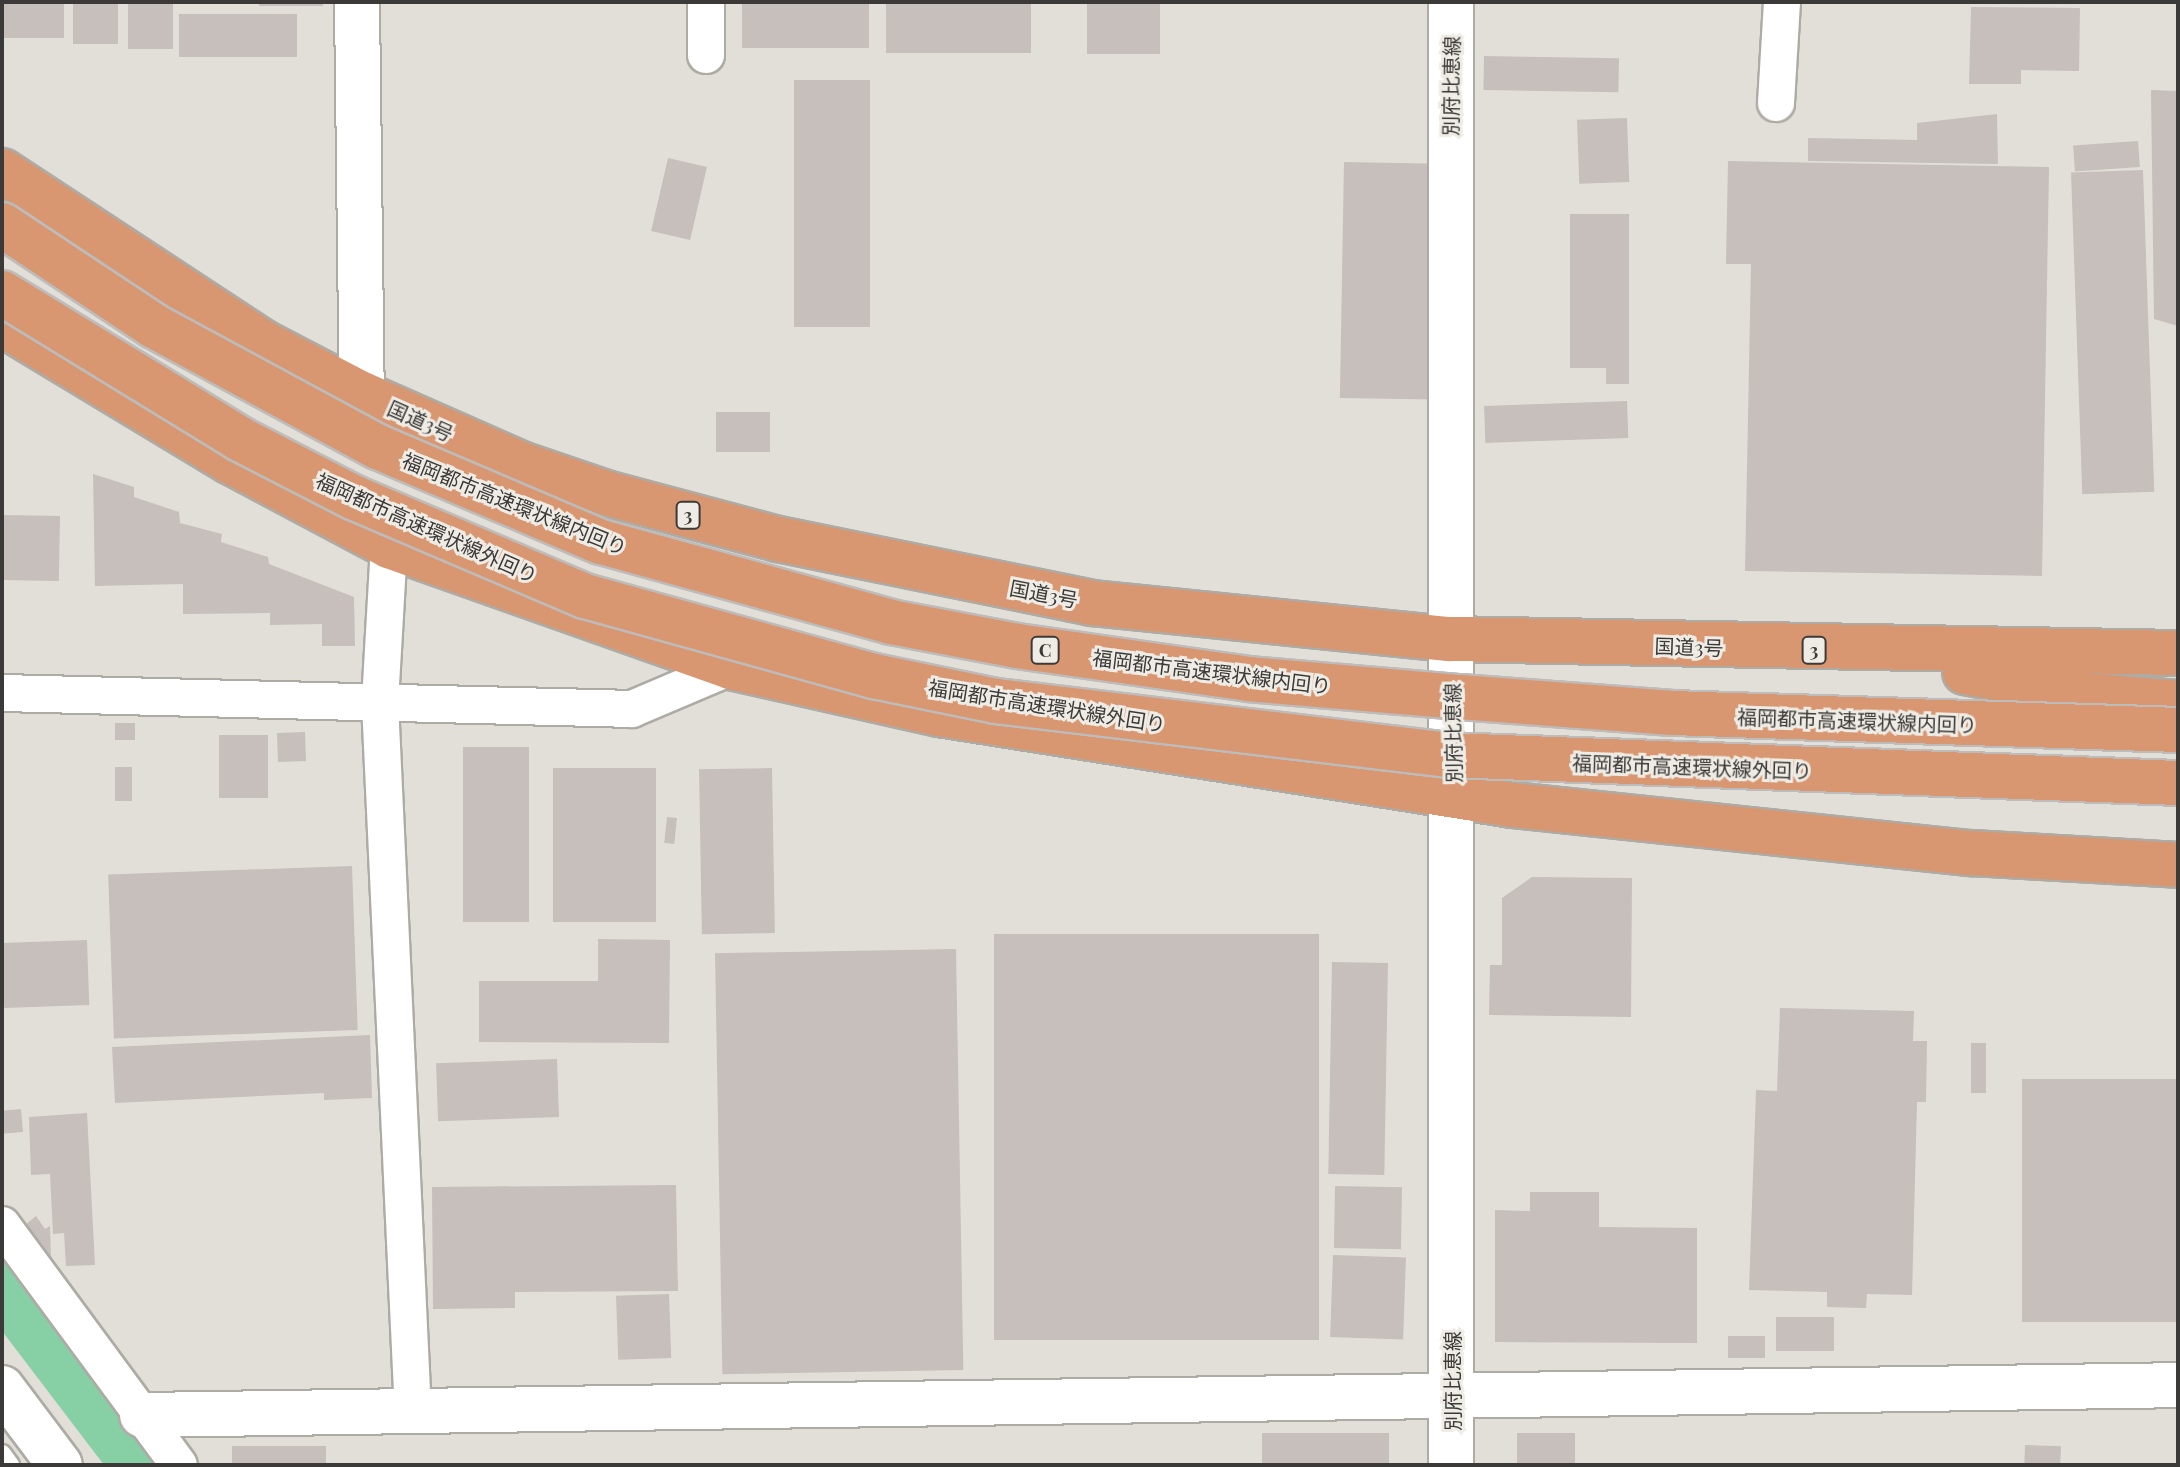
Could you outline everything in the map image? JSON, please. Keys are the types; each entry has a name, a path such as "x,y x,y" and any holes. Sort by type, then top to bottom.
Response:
{"highway":[{"name":"国道3号","path":"2,171 262,342 362,394 550,474 778,539 1093,603 1449,639 1848,651 2178,653"},
{"name":"福岡都市高速環状線内回り","path":"2,225 154,326 378,447 601,542 891,622 1017,646 1248,679 1445,696 1672,713 2178,730"},
{"name":"福岡都市高速環状線外回り","path":"2,293 240,439 355,498 585,596 874,676 996,701 1449,755 2178,783"},
{"path":"2,324 231,462 389,546 731,667 939,714 1453,794 1972,853 2178,865"},
{"path":"1848,651 2095,696 2178,703"}],"street":[{"path":"357,2 362,394"},
{"path":"706,2 706,55"},
{"name":"別府比恵線","path":"1451,2 1451,1465"},
{"path":"1776,103 1782,2"},
{"path":"389,546 380,703 413,1414"},
{"path":"2,693 632,709 731,667"},
{"path":"2,1225 179,1465"},
{"path":"142,1415 413,1414 1451,1392 1477,1398 2178,1385"},
{"path":"2,1388 60,1465"}],"lane":[{"path":"2,1454 10,1465"}],"green space":[{"path":"2,1240 169,1465 104,1465 2,1331"}],"building":[{"path":"3,2 64,2 64,38 3,38"},
{"path":"73,2 118,2 118,44 73,44"},
{"path":"128,2 173,2 173,49 128,49"},
{"path":"259,2 323,2 323,6 259,6"},
{"path":"742,2 869,2 869,48 742,48"},
{"path":"886,2 1031,2 1031,53 886,53"},
{"path":"1087,2 1160,2 1160,54 1087,54"},
{"path":"1971,7 2080,8 2079,71 2021,70 2021,84 1969,84"},
{"path":"179,14 297,14 297,57 179,57"},
{"path":"1484,56 1619,58 1618,92 1483,90"},
{"path":"794,80 870,80 870,327 794,327"},
{"path":"2151,90 2178,91 2178,326 2154,319"},
{"path":"1997,114 1998,164 1808,161 1808,138 1917,140 1917,123"},
{"path":"1627,118 1629,182 1579,184 1577,120"},
{"path":"2138,141 2140,167 2075,171 2073,146"},
{"path":"668,158 707,167 690,240 651,231"},
{"path":"1728,161 2049,167 2042,576 1745,571 1751,264 1726,264"},
{"path":"1344,162 1438,164 1434,400 1340,398"},
{"path":"2143,170 2154,492 2082,494 2071,173"},
{"path":"1570,214 1629,214 1629,384 1606,384 1606,368 1570,368"},
{"path":"1627,401 1628,438 1485,443 1484,406"},
{"path":"716,412 770,412 770,452 716,452"},
{"path":"93,474 134,487 134,497 179,512 180,523 222,534 221,542 268,557 269,564 354,597 355,646 322,646 322,624 270,625 270,613 183,614 183,584 95,586"},
{"path":"2,515 60,516 59,581 2,580"},
{"path":"115,723 135,723 135,740 115,740"},
{"path":"305,732 306,761 278,762 277,733"},
{"path":"219,735 268,735 268,798 219,798"},
{"path":"463,747 529,747 529,922 463,922"},
{"path":"115,767 132,767 132,801 115,801"},
{"path":"553,768 656,768 656,922 553,922"},
{"path":"772,768 775,933 702,934 699,769"},
{"path":"667,817 677,818 674,844 664,843"},
{"path":"352,866 358,1030 114,1038 108,875"},
{"path":"1532,877 1632,878 1631,1017 1489,1015 1490,965 1502,965 1502,898"},
{"path":"994,934 1319,934 1319,1340 994,1340"},
{"path":"598,939 670,940 669,1043 479,1042 479,981 598,981"},
{"path":"87,940 89,1005 4,1008 2,943"},
{"path":"956,949 963,1370 722,1374 715,953"},
{"path":"1332,962 1388,963 1384,1175 1328,1174"},
{"path":"1780,1008 1914,1011 1913,1041 1927,1041 1926,1102 1917,1102 1912,1295 1867,1294 1866,1308 1827,1307 1827,1292 1749,1290 1756,1090 1777,1091"},
{"path":"370,1035 372,1098 324,1100 324,1093 115,1103 112,1047"},
{"path":"1971,1043 1986,1043 1986,1093 1971,1093"},
{"path":"557,1059 559,1117 438,1121 436,1063"},
{"path":"2022,1079 2178,1079 2178,1322 2022,1322"},
{"path":"21,1109 23,1132 4,1134 2,1111"},
{"path":"87,1113 95,1265 66,1266 64,1233 53,1234 50,1174 31,1175 29,1117"},
{"path":"676,1185 678,1291 515,1292 515,1308 433,1309 432,1187"},
{"path":"1335,1186 1402,1187 1401,1249 1334,1248"},
{"path":"1530,1192 1599,1192 1599,1227 1697,1228 1697,1343 1495,1342 1495,1210 1530,1211"},
{"path":"36,1216 45,1229 50,1226 51,1259 25,1225"},
{"path":"1333,1255 1406,1258 1403,1339 1330,1337"},
{"path":"669,1294 671,1358 618,1360 616,1296"},
{"path":"1776,1317 1834,1317 1834,1351 1776,1351"},
{"path":"1728,1336 1765,1336 1765,1358 1728,1358"},
{"path":"1262,1433 1389,1433 1389,1465 1262,1465"},
{"path":"1517,1433 1575,1433 1575,1465 1517,1465"},
{"path":"2025,1445 2061,1446 2060,1465 2024,1465"},
{"path":"232,1446 326,1446 326,1465 232,1465"}]}
